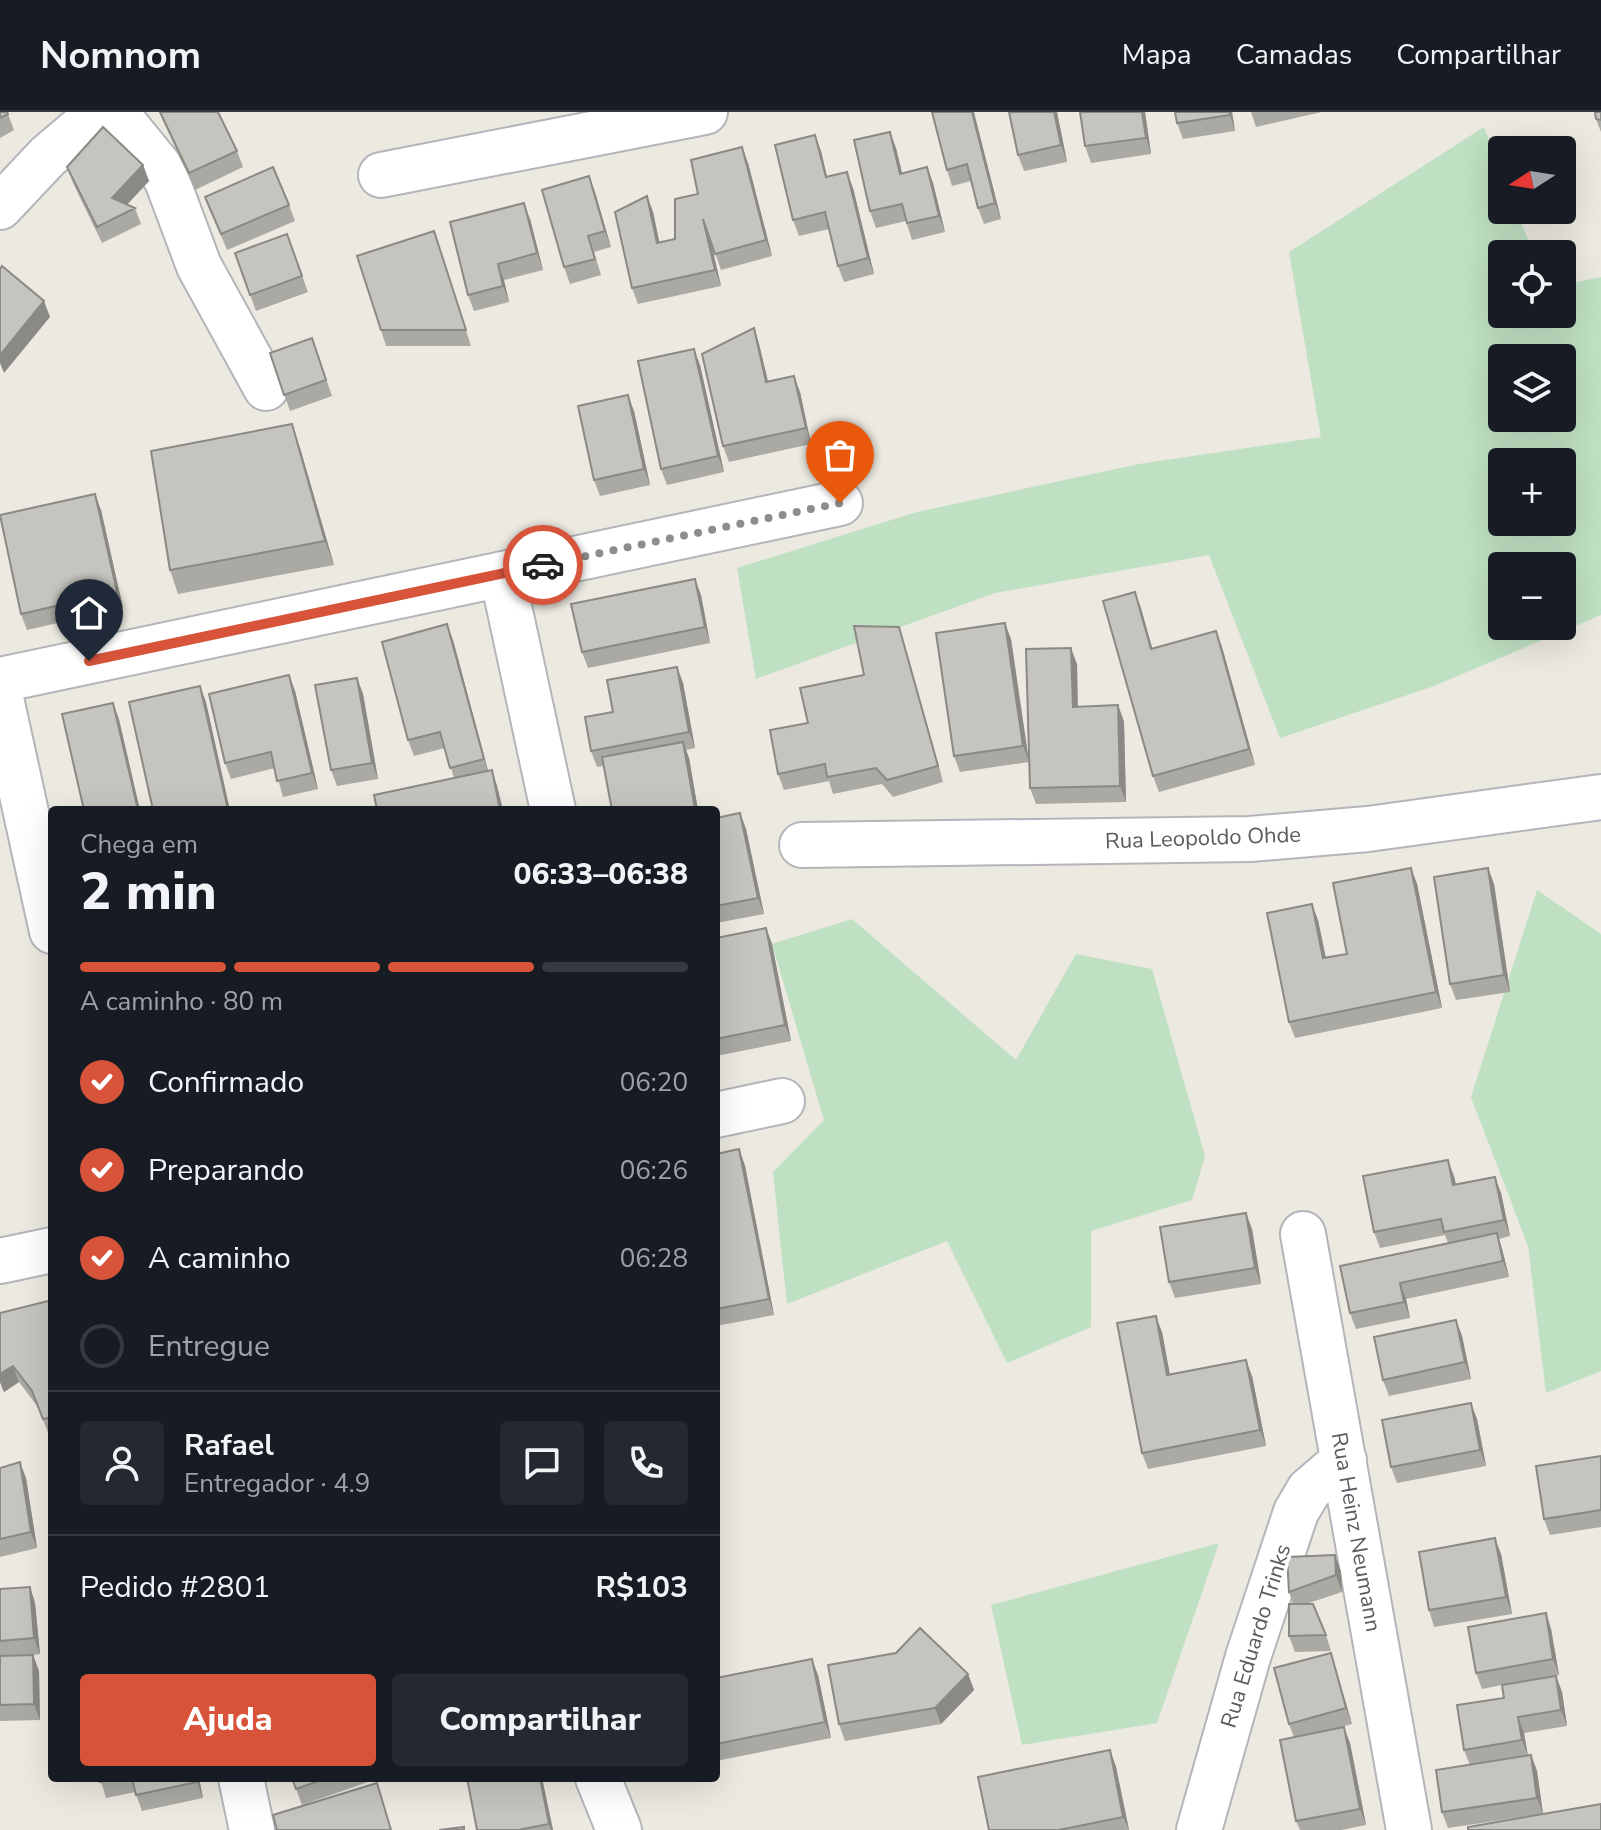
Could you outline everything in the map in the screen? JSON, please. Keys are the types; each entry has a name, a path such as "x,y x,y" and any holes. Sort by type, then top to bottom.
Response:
{"street":[{"path":"0,207 48,156 100,112"},
{"path":"115,112 159,166 199,266 266,388"},
{"path":"381,175 705,112"},
{"path":"0,680 840,503"},
{"path":"502,574 552,806"},
{"path":"0,694 48,913"},
{"name":"Rua Leopoldo Ohde","path":"802,845 1250,839 1368,829 1601,797"},
{"path":"720,1114 782,1101"},
{"name":"Rua Heinz Neumann","path":"1303,1234 1409,1830"},
{"path":"0,1261 48,1251"},
{"name":"Rua Eduardo Trinks","path":"1199,1830 1248,1657 1296,1512 1309,1490 1344,1460"},
{"path":"242,1782 252,1830"},
{"path":"600,1782 619,1830"}],"green space":[{"path":"1484,127 1488,137 1488,224 1522,224 1528,240 1488,240 1488,328 1576,328 1576,282 1601,277 1601,615 1576,626 1576,552 1488,552 1488,640 1542,640 1434,686 1280,738 1209,555 995,593 756,679 737,568 917,512 1139,464 1321,437 1289,252"},
{"path":"1537,890 1601,934 1601,1371 1546,1393 1528,1246 1471,1097"},
{"path":"852,919 1016,1060 1076,954 1152,969 1205,1156 1192,1200 1091,1231 1091,1327 1007,1363 947,1241 787,1304 773,1172 824,1120 772,944"},
{"path":"1219,1543 1157,1723 1022,1745 991,1605"}],"building":[{"path":"160,112 218,112 237,151 189,173"},
{"path":"932,112 972,112 995,203 978,208 967,164 947,170"},
{"path":"1009,112 1054,112 1061,145 1018,155"},
{"path":"1080,112 1142,112 1146,138 1085,146"},
{"path":"1175,112 1229,112 1230,115 1177,123"},
{"path":"1595,112 1601,112 1601,120 1596,119"},
{"path":"103,127 143,165 112,198 135,208 97,227 67,167"},
{"path":"890,132 900,174 927,167 939,216 907,223 902,204 870,211 854,140"},
{"path":"815,135 826,177 847,172 868,258 838,266 825,212 793,220 775,145"},
{"path":"742,147 766,240 715,254 703,219 715,270 632,288 615,212 647,196 657,243 675,239 675,199 698,194 691,160"},
{"path":"273,167 289,205 221,234 205,197"},
{"path":"589,176 605,231 588,236 595,259 564,267 542,190"},
{"path":"524,203 537,253 498,264 503,286 468,295 450,222"},
{"path":"434,231 466,330 381,330 357,256"},
{"path":"287,234 302,276 250,295 235,253"},
{"path":"2,266 44,301 0,355 0,269"},
{"path":"754,328 766,382 794,376 806,428 723,446 702,354"},
{"path":"312,338 326,380 284,395 270,353"},
{"path":"694,349 718,456 661,469 638,361"},
{"path":"628,395 644,469 594,480 578,406"},
{"path":"292,424 325,541 170,570 151,451"},
{"path":"95,494 117,592 21,614 0,515"},
{"path":"695,579 705,627 582,652 571,604"},
{"path":"1135,592 1151,649 1216,631 1249,749 1153,776 1103,601"},
{"path":"1005,623 1023,746 954,756 936,633"},
{"path":"447,624 484,759 450,768 440,732 408,740 382,642"},
{"path":"854,626 899,627 938,766 887,780 876,768 827,777 825,764 778,774 770,730 808,723 800,688 864,675"},
{"path":"1071,648 1073,707 1118,705 1120,786 1030,788 1026,649"},
{"path":"677,667 689,732 591,751 585,717 613,712 607,680"},
{"path":"289,675 312,773 277,781 271,752 225,763 209,694"},
{"path":"357,678 372,763 331,770 315,685"},
{"path":"200,686 227,806 152,806 129,702"},
{"path":"113,703 137,806 83,806 62,714"},
{"path":"683,742 694,806 611,806 602,757"},
{"path":"492,770 499,806 376,806 374,795"},
{"path":"740,813 758,898 720,905 720,817"},
{"path":"1411,868 1436,992 1289,1022 1267,913 1312,904 1323,958 1347,954 1333,883"},
{"path":"1488,868 1504,975 1450,984 1434,877"},
{"path":"766,928 785,1025 720,1038 720,937"},
{"path":"739,1149 769,1299 720,1308 720,1153"},
{"path":"1448,1160 1453,1185 1495,1177 1504,1220 1444,1232 1441,1219 1374,1232 1363,1176"},
{"path":"1246,1213 1255,1268 1169,1282 1160,1227"},
{"path":"1497,1233 1503,1261 1400,1283 1404,1302 1350,1313 1340,1266"},
{"path":"48,1301 48,1418 43,1419 32,1391 13,1366 0,1374 0,1313"},
{"path":"1156,1316 1167,1375 1246,1360 1260,1430 1142,1453 1117,1323"},
{"path":"1456,1320 1465,1362 1383,1380 1374,1337"},
{"path":"1471,1403 1480,1450 1391,1467 1382,1420"},
{"path":"1601,1456 1601,1510 1544,1519 1536,1466"},
{"path":"20,1462 31,1532 0,1539 0,1468"},
{"path":"1495,1538 1506,1597 1429,1610 1419,1552"},
{"path":"1335,1555 1336,1575 1289,1592 1287,1557"},
{"path":"30,1587 34,1638 0,1641 0,1589"},
{"path":"1289,1604 1313,1604 1326,1635 1289,1636"},
{"path":"1546,1613 1553,1659 1476,1673 1468,1627"},
{"path":"920,1628 968,1674 935,1708 839,1724 828,1665 896,1653"},
{"path":"1331,1653 1346,1708 1289,1724 1274,1668"},
{"path":"33,1655 34,1704 0,1705 0,1656"},
{"path":"812,1659 825,1722 720,1743 720,1677"},
{"path":"1556,1676 1561,1710 1518,1717 1522,1740 1464,1750 1457,1705 1504,1698 1502,1685"},
{"path":"1344,1727 1360,1809 1296,1821 1280,1740"},
{"path":"1110,1750 1123,1817 1059,1830 989,1830 978,1777"},
{"path":"1531,1755 1537,1798 1442,1812 1436,1770"},
{"path":"133,1782 197,1782 136,1795"},
{"path":"293,1782 316,1782 296,1789"},
{"path":"468,1782 541,1782 549,1824 518,1830 477,1830"},
{"path":"377,1783 391,1830 277,1830 273,1815"},
{"path":"1601,1804 1601,1830 1468,1830 1468,1827"}],"way so far":[{"path":"543,565 840,503"}],"route":[{"path":"89,661 543,565"}]}
